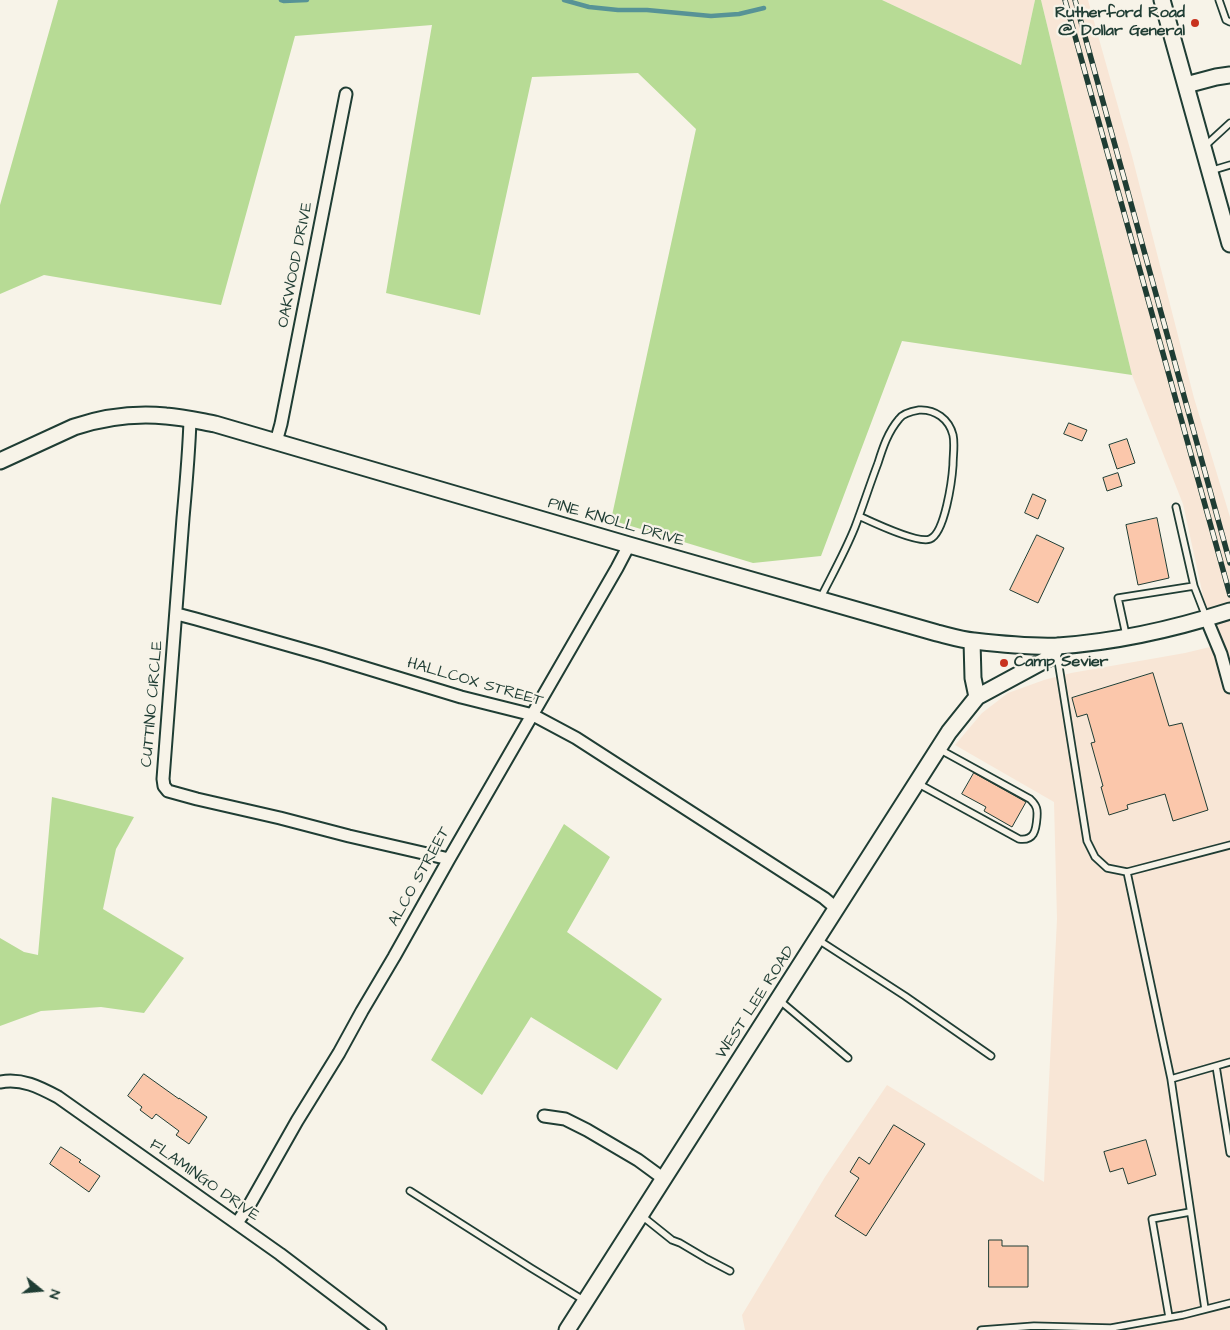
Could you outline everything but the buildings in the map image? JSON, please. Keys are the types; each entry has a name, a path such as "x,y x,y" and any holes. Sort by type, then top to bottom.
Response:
{"street":[{"path":"1162,0 1230,244"},
{"path":"1186,84 1230,75"},
{"name":"OAKWOOD DRIVE","path":"276,442 346,94"},
{"name":"PINE KNOLL DRIVE","path":"0,461 74,427 113,417 158,416 215,424 629,545 937,633 972,641 1058,646 1126,638 1176,627 1230,611"},
{"name":"CUTTINO CIRCLE","path":"190,420 190,445 186,472 164,786 168,791 197,799 449,859"},
{"name":"ALCO STREET","path":"237,1223 339,1053 618,568 629,545"},
{"name":"HALLCOX STREET","path":"177,614 323,655 461,697 533,715 585,743 824,898 837,909"},
{"path":"1206,618 1221,654 1230,687"},
{"path":"972,641 973,678 978,696"},
{"name":"WEST LEE ROAD","path":"567,1330 960,717 978,696 1051,657 1058,646"},
{"name":"FLAMINGO DRIVE","path":"0,1082 26,1082 37,1085 58,1097 237,1223 380,1330"},
{"path":"544,1116 565,1119 587,1130 638,1160 664,1179"}],"lane":[{"path":"1219,0 1226,20 1230,22"},
{"path":"1203,148 1230,123"},
{"path":"1210,171 1230,165"},
{"path":"820,599 859,516 887,436 900,417 914,411 926,410 939,414 948,423 953,434 954,444 948,500 938,534 930,539 922,540 906,536 859,516"},
{"path":"1176,507 1194,586 1206,618"},
{"path":"1126,638 1118,598 1194,586"},
{"path":"1058,646 1058,658 1088,841 1095,856 1107,868 1127,872 1230,845"},
{"path":"917,783 1018,839 1026,840 1034,832 1037,809 1030,799 938,749"},
{"path":"1127,872 1171,1078 1205,1309"},
{"path":"817,939 906,996 992,1056"},
{"path":"779,999 848,1058"},
{"path":"1171,1078 1230,1062"},
{"path":"1216,1066 1230,1152"},
{"path":"410,1190 585,1301"},
{"path":"1169,1318 1152,1219 1190,1212"},
{"path":"640,1215 672,1240 730,1271"},
{"path":"982,1330 1034,1326 1111,1328 1169,1318 1230,1303"}],"shaded area":[{"path":"882,0 1035,0 1021,65"},
{"path":"1041,0 1088,0 1132,156 1194,398 1230,517 1230,1330 745,1330 742,1315 825,1177 887,1085 1044,1182 1057,919 1054,802 955,745 982,713 1008,693 1071,673 1214,646 1183,504 1132,375"}],"green space":[{"path":"58,0 882,0 1021,65 1035,0 1041,0 1132,375 902,341 821,556 753,563 611,520 696,129 638,73 532,77 480,315 386,293 432,25 295,36 221,305 44,275 0,294 0,205"},
{"path":"52,797 134,817 116,849 103,909 184,958 144,1013 101,1007 41,1011 0,1026 0,938 24,952 38,955"},
{"path":"564,824 610,857 567,932 662,999 617,1070 531,1017 482,1095 431,1060"}],"waterway":[{"path":"281,0 307,0"},
{"path":"564,0 589,7 711,16 739,14 764,8"}],"railway":[{"path":"1065,0 1230,595"},
{"path":"1075,0 1230,563"}],"place":[{"name":"Rutherford Road @ Dollar General","path":"1195,23"},
{"name":"Camp Sevier","path":"1004,663"}]}
